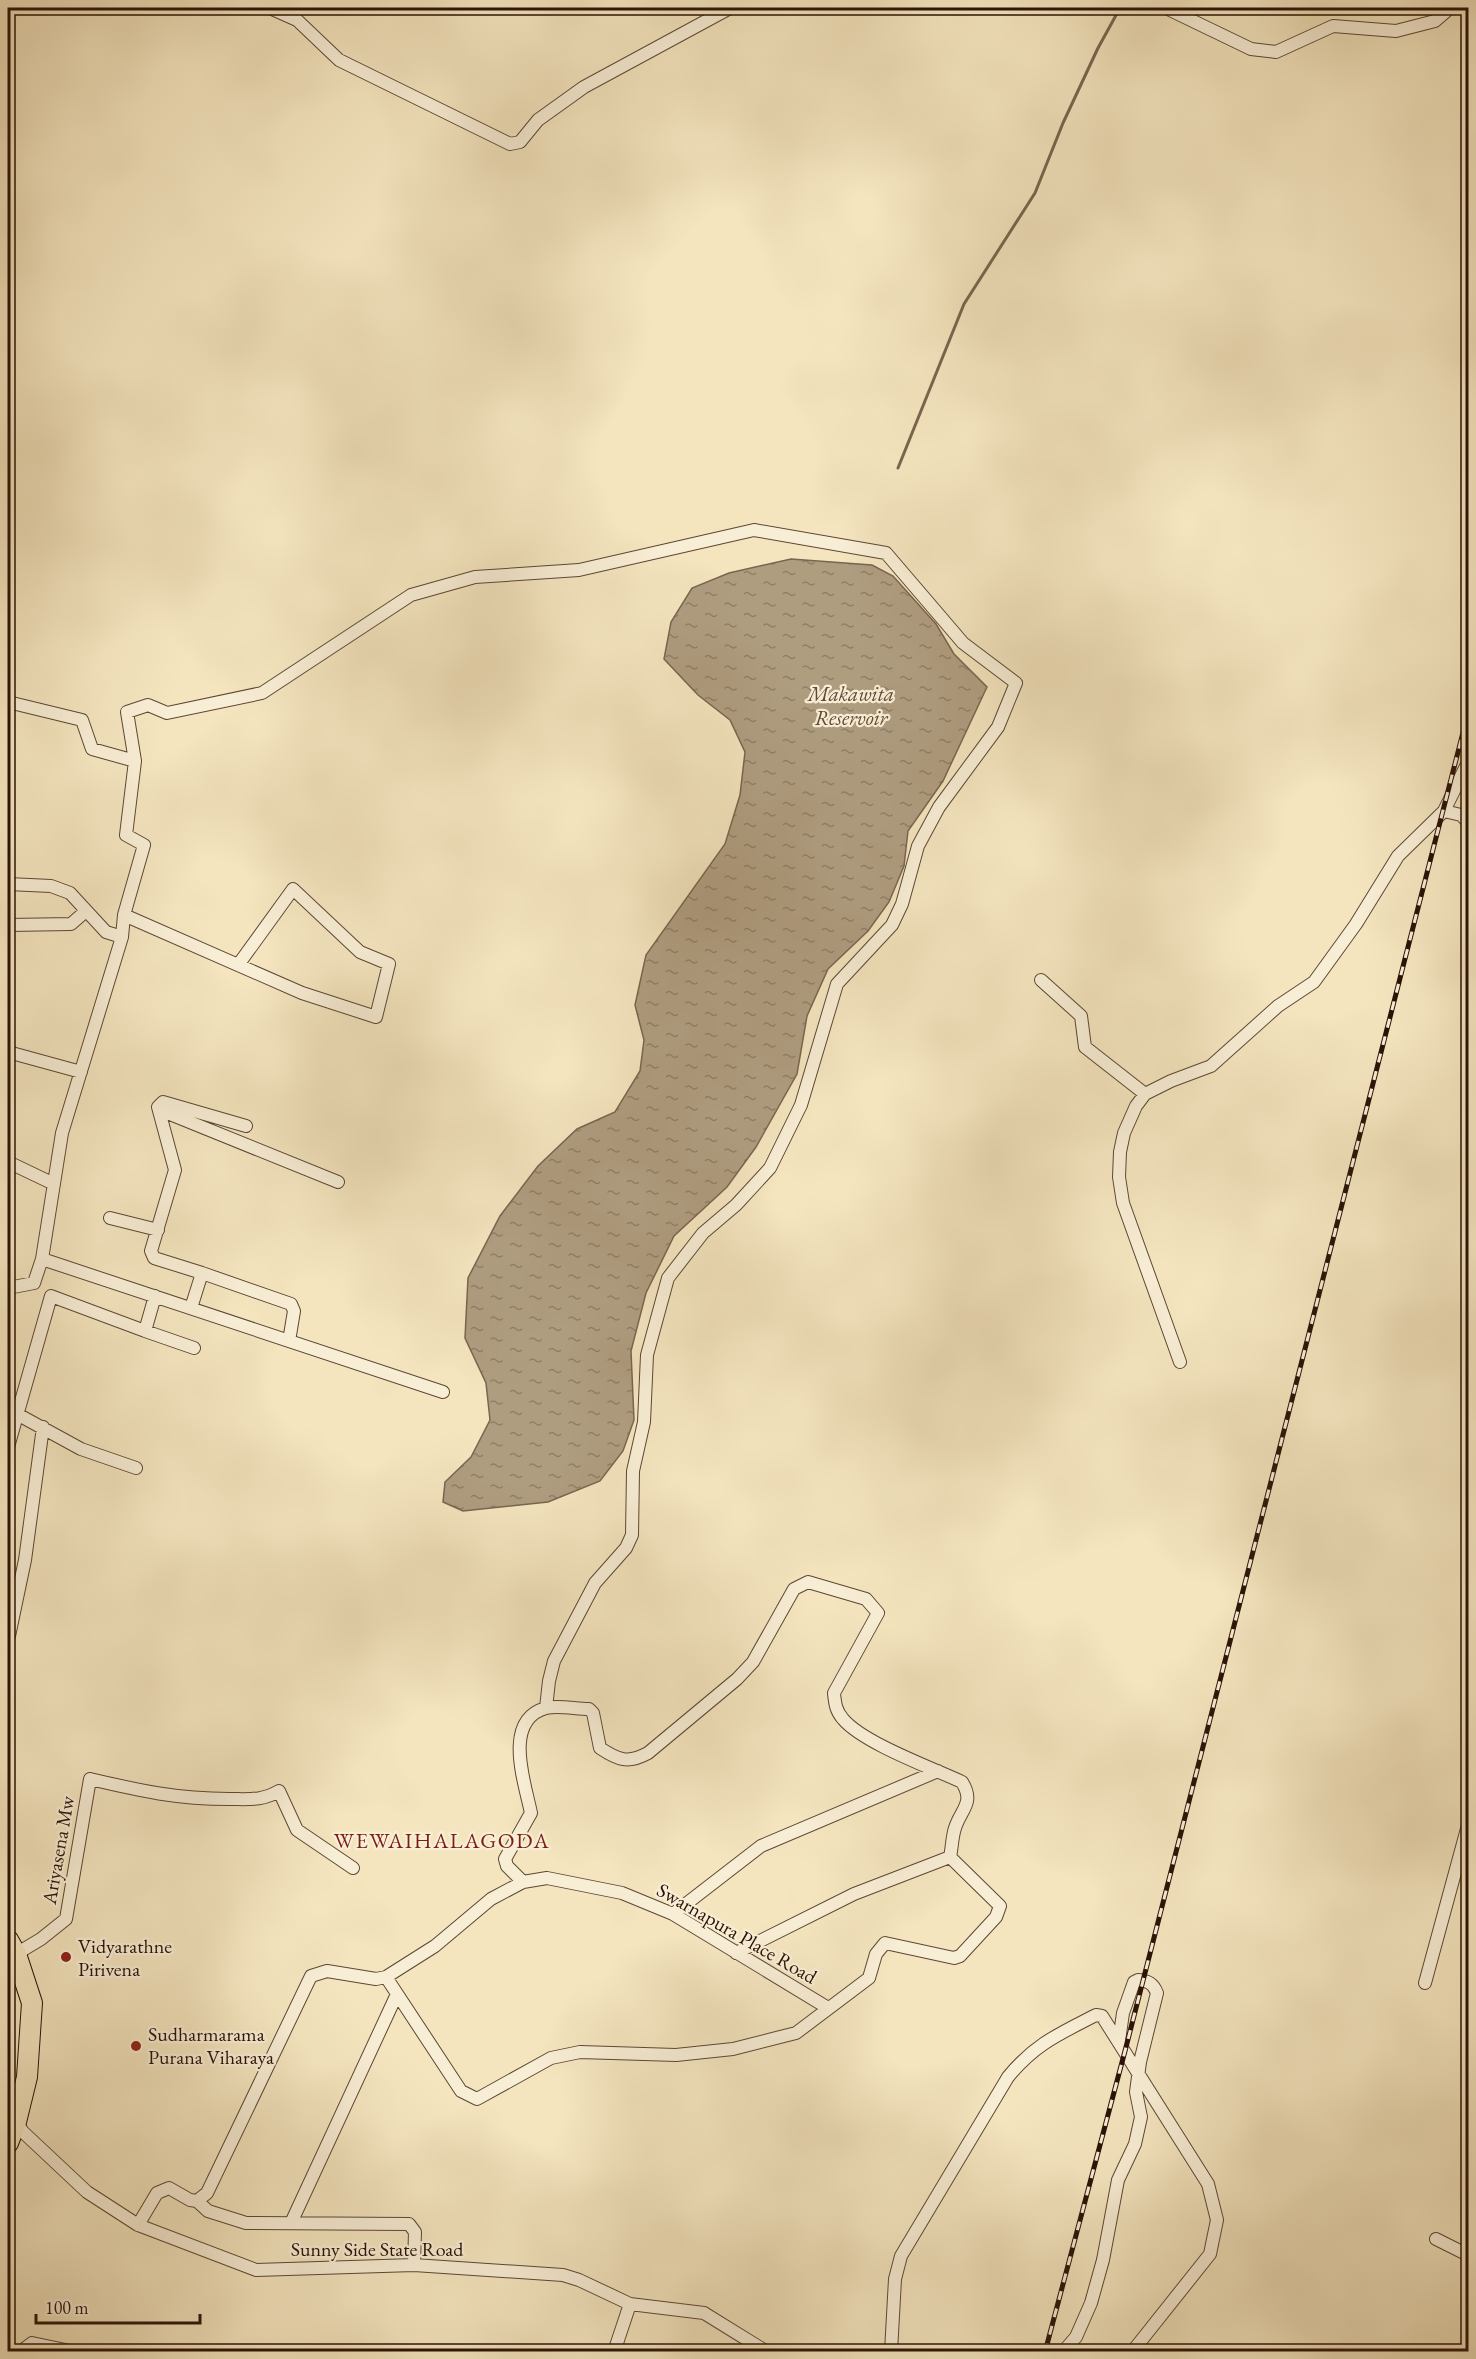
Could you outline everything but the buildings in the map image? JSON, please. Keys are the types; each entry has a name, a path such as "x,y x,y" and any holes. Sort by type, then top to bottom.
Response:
{"main road":[{"path":"8,2143 16,2122 27,2077 32,2003 12,1947"}],"street":[{"path":"270,8 297,20 339,60 510,144 520,142 538,120 584,87 730,8"},
{"path":"1166,8 1251,49 1276,52 1333,26 1396,31 1436,21 1450,8"},
{"path":"8,1288 34,1283 42,1258 62,1133 122,937 124,915 144,845 126,835 135,761 127,712 148,705 167,713 262,693 411,595 475,577 579,570 754,530 886,553 963,643 1016,683 998,727 939,807 918,846 902,904 892,925 837,984 801,1105 770,1168 736,1205 703,1233 668,1278 647,1355 644,1422 633,1470 632,1535 626,1548 595,1582 554,1661 546,1708"},
{"path":"8,702 82,720 92,749 135,761"},
{"path":"1180,1362 1123,1203 1119,1177 1120,1152 1124,1133 1136,1106 1145,1094 1171,1081 1211,1066 1278,1006 1314,982 1356,924 1398,856 1444,811 1468,762"},
{"path":"1444,811 1461,815 1468,822"},
{"path":"8,884 51,886 70,893 106,932 122,937"},
{"path":"124,915 250,970 271,979 302,993 376,1017 389,964 360,952 293,889 238,965"},
{"path":"8,925 71,924 86,911"},
{"path":"1041,980 1081,1016 1085,1047 1145,1094"},
{"path":"8,1052 81,1072"},
{"path":"246,1126 163,1102 158,1107 175,1170 151,1251 154,1258 291,1304 294,1311 289,1341"},
{"path":"160,1110 338,1182"},
{"path":"8,1162 54,1184"},
{"path":"110,1218 158,1230"},
{"path":"42,1258 443,1392"},
{"path":"191,1308 202,1273"},
{"path":"8,1448 51,1296 194,1348"},
{"path":"146,1331 155,1296"},
{"path":"17,1414 81,1449 136,1468"},
{"path":"8,1636 25,1560 43,1427"},
{"path":"524,1882 507,1866 506,1859 531,1813 519,1749 520,1733 528,1719 546,1708 589,1709 593,1713 600,1748 614,1757 634,1761 648,1754 737,1679 753,1662 794,1589 808,1582 866,1599 878,1613 834,1693 835,1708 844,1721 877,1744 962,1782 968,1792 967,1802 955,1827 950,1857"},
{"path":"673,1914 761,1846 938,1771"},
{"name":"Ariyasena Mw","path":"12,1947 41,1939 66,1918 90,1779 153,1794 192,1799 266,1799 279,1791 297,1830 353,1868"},
{"path":"1425,1983 1468,1825"},
{"path":"736,1953 854,1894 950,1857"},
{"path":"197,2201 207,2193 311,1976 327,1971 376,1979 386,1977 461,2091 477,2098 551,2058 580,2052 676,2055 733,2049 796,2033 869,1978 876,1954 885,1943 954,1958 960,1956 996,1917 1000,1906 950,1857"},
{"name":"Swarnapura Place Road","path":"386,1977 435,1946 492,1899 524,1882 547,1878 622,1893 673,1914 828,2008"},
{"path":"1063,2352 1083,2325 1096,2286 1118,2180 1135,2144 1141,2117 1136,2092 1138,2072 1156,1999 1154,1987 1148,1982 1138,1980 1134,1982 1123,2013 1119,2040"},
{"path":"291,2223 397,1994"},
{"path":"891,2352 895,2280 901,2256 1008,2077 1023,2058 1044,2041 1096,2015 1102,2016 1119,2040 1208,2184 1217,2220 1210,2254 1132,2352"},
{"name":"Sunny Side State Road","path":"16,2122 23,2132 87,2192 138,2224 256,2270 414,2265 563,2275 630,2304 704,2313 767,2352"},
{"path":"138,2224 157,2193 169,2188 190,2200 197,2201 208,2211 246,2223 409,2224 415,2232 414,2265"},
{"path":"1436,2239 1468,2255"},
{"path":"614,2352 630,2304"},
{"path":"20,2352 32,2343 75,2352"}],"water":[{"name":"Makawita Reservoir","path":"791,559 872,565 893,576 936,624 954,654 987,687 943,781 908,831 904,866 889,902 868,931 828,969 807,1016 797,1074 756,1147 727,1187 674,1236 646,1293 631,1351 634,1420 623,1451 600,1481 548,1502 463,1511 443,1502 445,1482 471,1457 490,1420 486,1383 465,1338 468,1278 500,1216 538,1166 577,1129 615,1112 640,1071 644,1040 635,1005 646,955 725,844 740,795 745,752 730,720 698,695 664,659 671,622 692,588 729,573"}],"waterway":[{"path":"898,468 964,304 1035,193 1063,123 1098,48 1120,8"}],"railway":[{"path":"1045,2352 1125,2051 1468,713"}],"place":[{"name":"Vidyarathne Pirivena","path":"66,1957"},
{"name":"Sudharmarama Purana Viharaya","path":"136,2046"}],"district":[{"name":"WEWAIHALAGODA","path":"442,1840"}]}
